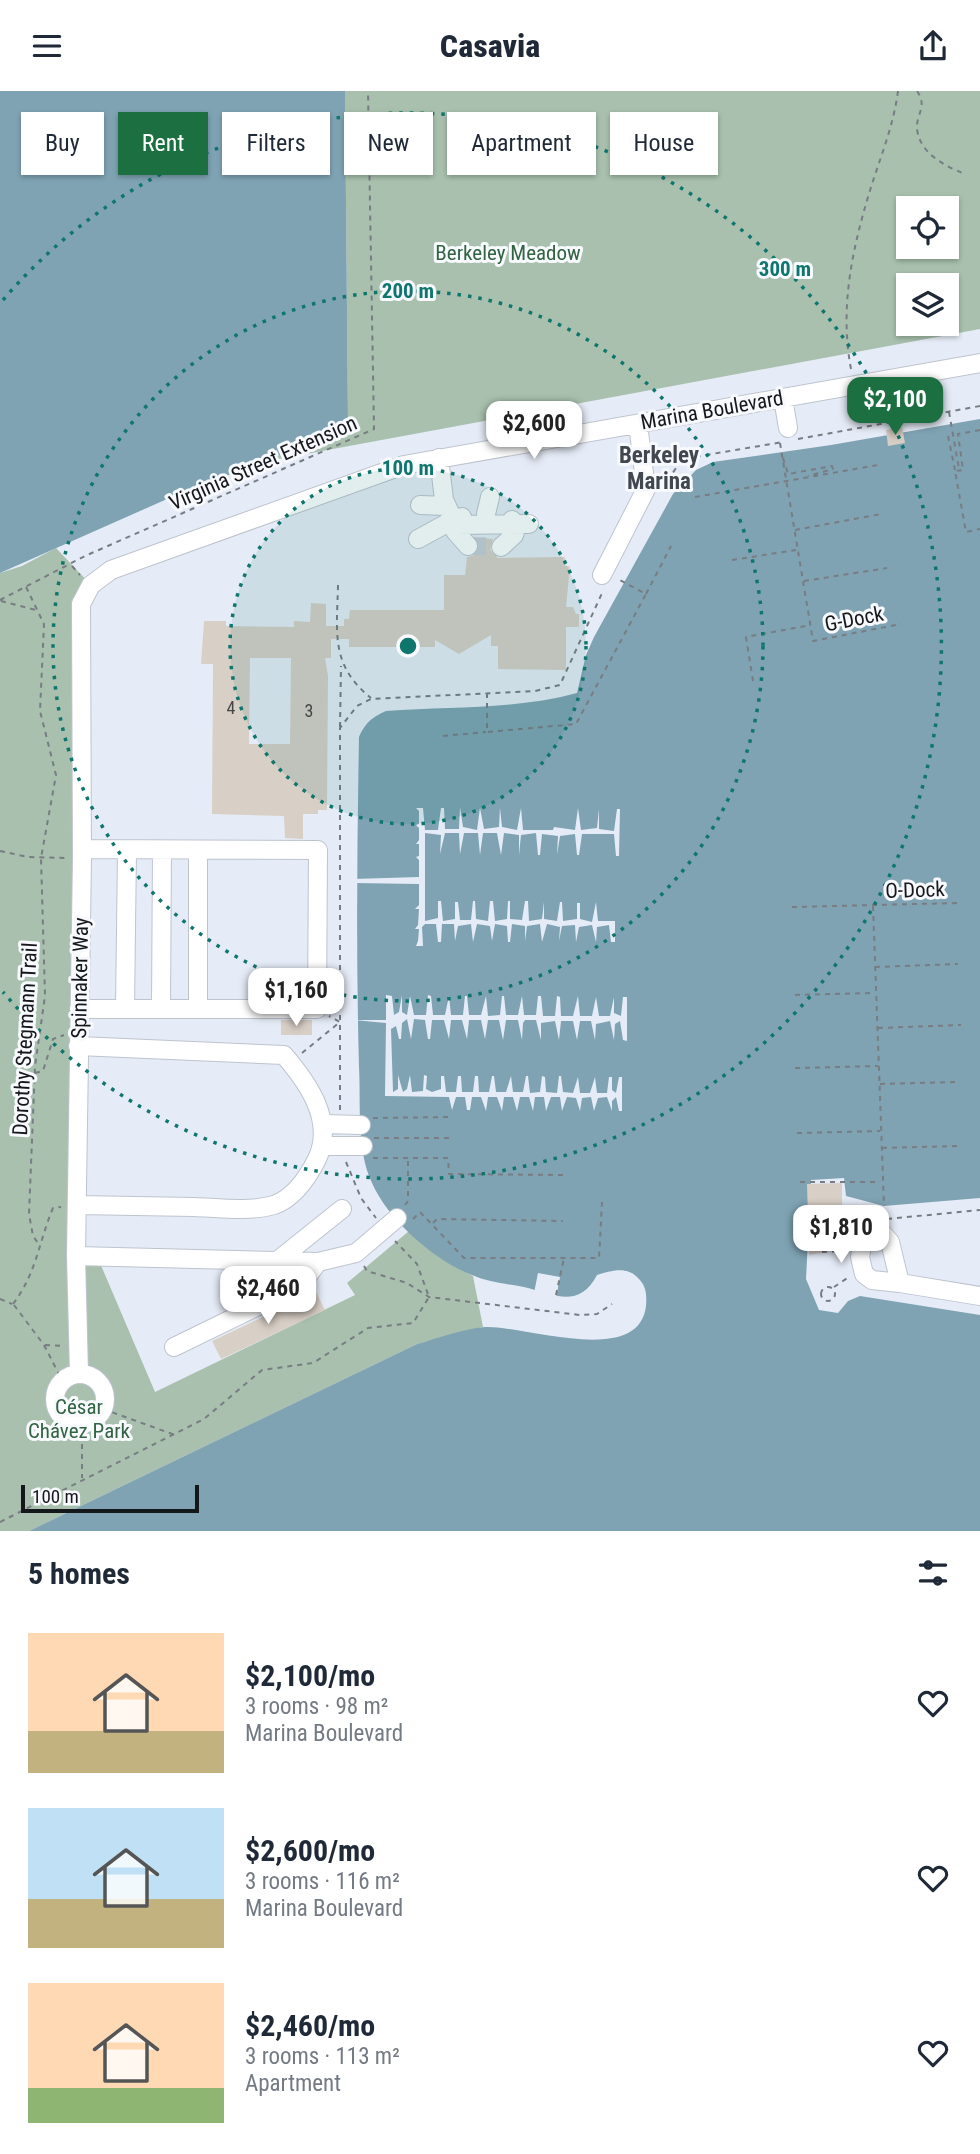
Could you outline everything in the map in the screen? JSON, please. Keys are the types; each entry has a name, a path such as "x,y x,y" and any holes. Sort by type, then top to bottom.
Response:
{"street":[{"name":"Marina Boulevard","path":"91,585 111,571 404,465 980,363"},
{"path":"783,398 784,435"},
{"path":"606,579 612,549 631,508 646,489 640,459 638,424"},
{"path":"439,458 458,537 468,546"},
{"path":"420,505 452,517 523,525"},
{"path":"418,538 452,517 468,515 488,505 523,525"},
{"path":"500,547 523,525"},
{"name":"Spinnaker Way","path":"82,1424 67,1421 56,1409 55,1394 70,1377 76,1347 82,854 81,604 91,585"},
{"path":"125,1008 127,850"},
{"path":"79,1009 317,1009 318,850 127,850 82,854"},
{"path":"161,1008 162,850"},
{"path":"198,850 198,1008"},
{"path":"79,1041 121,1048 284,1055 307,1082 332,1124 332,1146"},
{"path":"332,1124 365,1137"},
{"path":"76,1205 236,1208 274,1205 292,1194 332,1146 365,1137"},
{"path":"277,1261 342,1209"},
{"path":"76,1256 318,1262 356,1254 399,1219"},
{"path":"900,1283 890,1241 874,1231 863,1241 862,1268 872,1280 980,1296"},
{"path":"174,1347 301,1285 318,1262"},
{"path":"70,1377 94,1378 100,1384 105,1400 103,1409 94,1419 82,1424"}],"path":[{"name":"Virginia Street Extension","path":"26,586 85,556 374,429 368,91"},
{"path":"854,385 845,335 846,292 858,235 895,114 898,91"},
{"path":"917,91 923,107 917,128 928,153 965,174"},
{"path":"640,459 682,459 784,435 980,406"},
{"path":"949,412 959,470"},
{"path":"955,471 963,470 958,434 980,430"},
{"path":"753,681 746,636 811,625 782,458 784,435"},
{"path":"948,436 966,532 980,529"},
{"path":"782,458 785,458 788,474 832,466 833,469 807,474 808,477"},
{"path":"661,491 682,459"},
{"path":"695,497 878,465"},
{"path":"794,530 881,514"},
{"path":"443,736 576,724 671,546"},
{"path":"732,560 797,549"},
{"path":"803,581 887,568"},
{"path":"341,728 358,706 371,699 535,691 560,685 606,579 646,594"},
{"path":"332,1124 340,1022 341,664 337,624 338,585"},
{"path":"0,600 26,586"},
{"name":"Dorothy Stegmann Trail","path":"13,1304 37,1264 38,1243 33,1236 29,1214 35,1073 45,996 41,858 56,775 40,711 44,624 26,586"},
{"path":"0,600 36,610"},
{"name":"G-Dock","path":"811,625 813,641 901,624"},
{"path":"341,664 353,684 371,699"},
{"path":"486,692 487,732"},
{"path":"0,851 41,858 82,854"},
{"name":"O-Dock","path":"792,908 958,903"},
{"name":"O-Dock","path":"873,906 881,1182 884,1206"},
{"path":"875,967 958,964"},
{"path":"794,995 876,992"},
{"path":"317,1009 344,1022"},
{"path":"290,1062 340,1022"},
{"path":"877,1028 961,1025"},
{"path":"35,1073 43,1071 54,1039 59,1035 79,1041"},
{"path":"795,1068 878,1066"},
{"path":"879,1084 959,1082"},
{"path":"365,1137 449,1117"},
{"path":"797,1133 880,1131"},
{"path":"365,1137 449,1138"},
{"path":"365,1137 408,1158 448,1158 449,1174 564,1175"},
{"path":"332,1146 350,1164 361,1198 399,1219 429,1297"},
{"path":"880,1149 958,1146"},
{"path":"399,1219 408,1201 408,1158"},
{"path":"800,1182 881,1182"},
{"path":"399,1219 420,1212 464,1258 599,1258 602,1202"},
{"path":"38,1243 53,1208 76,1205"},
{"path":"836,1221 874,1231 877,1221 980,1210"},
{"path":"432,1224 437,1219 563,1220"},
{"path":"822,1252 852,1251"},
{"path":"356,1254 367,1271 407,1283 429,1297 597,1314 612,1304"},
{"path":"556,1295 564,1258"},
{"path":"833,1288 834,1299 824,1300 822,1289 833,1288 862,1268"},
{"path":"0,1522 204,1419 262,1370 313,1363 368,1328 413,1323 429,1297"},
{"path":"0,1299 13,1304 70,1377"},
{"path":"44,1345 76,1347"},
{"path":"103,1409 176,1435"},
{"path":"82,1424 82,1479"}],"green space":[{"name":"Berkeley Meadow","path":"345,91 980,91 980,329 959,333 959,273 896,273 896,336 942,336 268,461 348,422 346,175 433,175 433,112 345,112"},
{"name":"César Chávez Park","path":"56,548 91,585 81,604 76,1256 97,1256 155,1392 355,1295 347,1283 409,1231 447,1262 473,1276 483,1327 417,1344 29,1531 0,1531 0,573 22,566"}],"water":[{"path":"0,91 345,91 348,422 268,461 192,488 0,573"},
{"path":"980,419 980,1198 884,1206 846,1196 844,1178 811,1180 806,1279 819,1310 838,1313 848,1301 860,1296 980,1315 980,1531 29,1531 417,1344 485,1327 577,1339 602,1339 623,1335 639,1325 646,1306 646,1294 642,1283 628,1271 618,1270 597,1275 582,1292 565,1297 478,1277 443,1260 414,1238 389,1211 372,1183 363,1156 360,1111 357,943 359,737 370,721 386,711 506,705 577,693 586,655 594,637 673,494 696,470 713,462"}],"pier":[{"path":"460,807 463,827 477,830 480,808 484,829 499,827 500,808 502,827 517,830 521,808 523,830 553,830 554,827 575,830 578,808 581,830 597,828 599,809 599,829 614,831 617,809 620,809 619,856 616,856 614,834 582,834 579,855 575,834 560,836 557,855 558,836 542,834 538,855 536,833 521,835 519,855 519,835 504,833 501,855 497,833 483,833 480,855 478,833 464,833 460,854 459,833 445,833 440,854 441,835 425,833 425,921 438,918 438,901 441,901 443,921 455,919 455,902 458,902 460,920 471,920 473,901 476,919 488,921 490,901 493,901 495,921 507,919 510,901 510,919 522,920 525,901 528,901 529,921 542,919 544,902 544,919 557,921 562,902 563,921 577,919 577,903 580,903 580,919 592,922 596,902 598,921 615,921 615,942 611,942 609,925 597,927 596,942 592,925 579,927 576,942 575,925 562,926 559,941 560,927 547,924 542,942 540,924 527,926 525,941 525,926 512,924 508,942 507,926 495,924 492,941 490,926 477,924 473,942 471,924 458,926 455,941 454,924 442,924 441,942 438,942 436,924 425,924 422,927 423,946 416,946 419,929 415,929 418,925 419,909 415,909 419,905 419,884 353,883 353,879 419,877 419,860 416,857 419,856 419,844 416,844 419,840 419,828 416,825 419,824 419,811 416,808 423,808 425,830 438,830 441,808 444,808 445,829 459,829"},
{"path":"386,995 392,996 394,1015 399,1012 402,995 402,1012 407,1015 410,996 414,1015 426,1015 428,995 431,996 433,1015 445,1015 449,996 451,1015 463,1015 467,996 469,1015 481,1015 486,996 488,1016 500,1015 502,996 506,1015 518,1015 522,996 524,1015 536,1015 538,996 541,996 543,1016 555,1016 557,996 560,997 561,1016 573,1016 578,996 580,1016 592,1016 596,997 599,1016 610,1016 614,997 614,1013 621,1016 623,997 627,997 627,1041 623,1040 620,1021 615,1024 614,1040 610,1021 596,1024 595,1040 591,1021 580,1021 577,1040 573,1021 561,1021 559,1040 555,1021 541,1023 541,1040 536,1020 525,1020 522,1040 518,1020 506,1020 503,1040 499,1020 488,1020 485,1039 481,1020 469,1020 467,1039 462,1020 451,1020 449,1039 444,1020 432,1020 430,1039 425,1020 414,1019 411,1039 407,1019 402,1023 401,1039 396,1026 391,1029 393,1092 398,1089 398,1075 403,1092 407,1089 410,1075 412,1092 423,1091 424,1075 427,1076 426,1089 432,1092 441,1089 441,1076 444,1076 446,1092 456,1092 458,1076 461,1076 462,1092 473,1092 475,1076 478,1076 479,1092 489,1092 494,1076 496,1092 506,1092 511,1076 513,1092 523,1092 528,1076 530,1093 540,1092 542,1076 545,1077 546,1092 557,1093 561,1076 563,1092 573,1093 578,1077 580,1093 590,1093 595,1077 597,1093 607,1093 609,1077 612,1077 612,1090 616,1093 619,1077 622,1077 622,1111 619,1111 616,1097 612,1101 612,1111 607,1097 598,1098 594,1111 591,1097 582,1098 580,1111 576,1098 567,1097 562,1111 560,1097 551,1097 546,1111 544,1097 535,1097 533,1111 529,1097 520,1097 517,1111 513,1097 504,1097 502,1111 497,1097 488,1097 486,1111 481,1097 472,1097 470,1110 467,1110 465,1097 456,1097 452,1110 449,1097 385,1096 386,1023 354,1020 386,1020"},
{"path":"538,1273 560,1277 556,1298 534,1293"}],"building":[{"path":"902,427 905,443 888,446 886,430"},
{"path":"477,538 493,539 490,550 498,558 565,557 565,566 570,566 566,607 573,607 576,614 579,614 579,627 566,627 566,670 498,669 498,646 491,646 491,635 459,654 435,640 435,647 349,647 349,639 331,639 331,658 325,658 328,676 327,810 318,810 318,814 303,814 303,839 285,838 284,816 212,814 213,664 201,664 204,621 226,621 226,626 294,627 294,621 310,622 311,603 326,604 326,626 344,626 344,619 349,619 350,610 444,610 444,575 465,575 467,557 475,555 479,549","holes":["250,658 291,658 290,744 249,744"]},
{"path":"281,1020 312,1020 312,1035 281,1035"},
{"path":"842,1183 841,1230 837,1231 837,1250 809,1255 807,1184"},
{"path":"316,1292 325,1310 221,1359 212,1341"}],"tunnel":[{"path":"468,546 501,547"}],"district":[{"name":"Berkeley Marina","path":"659,468"}]}
